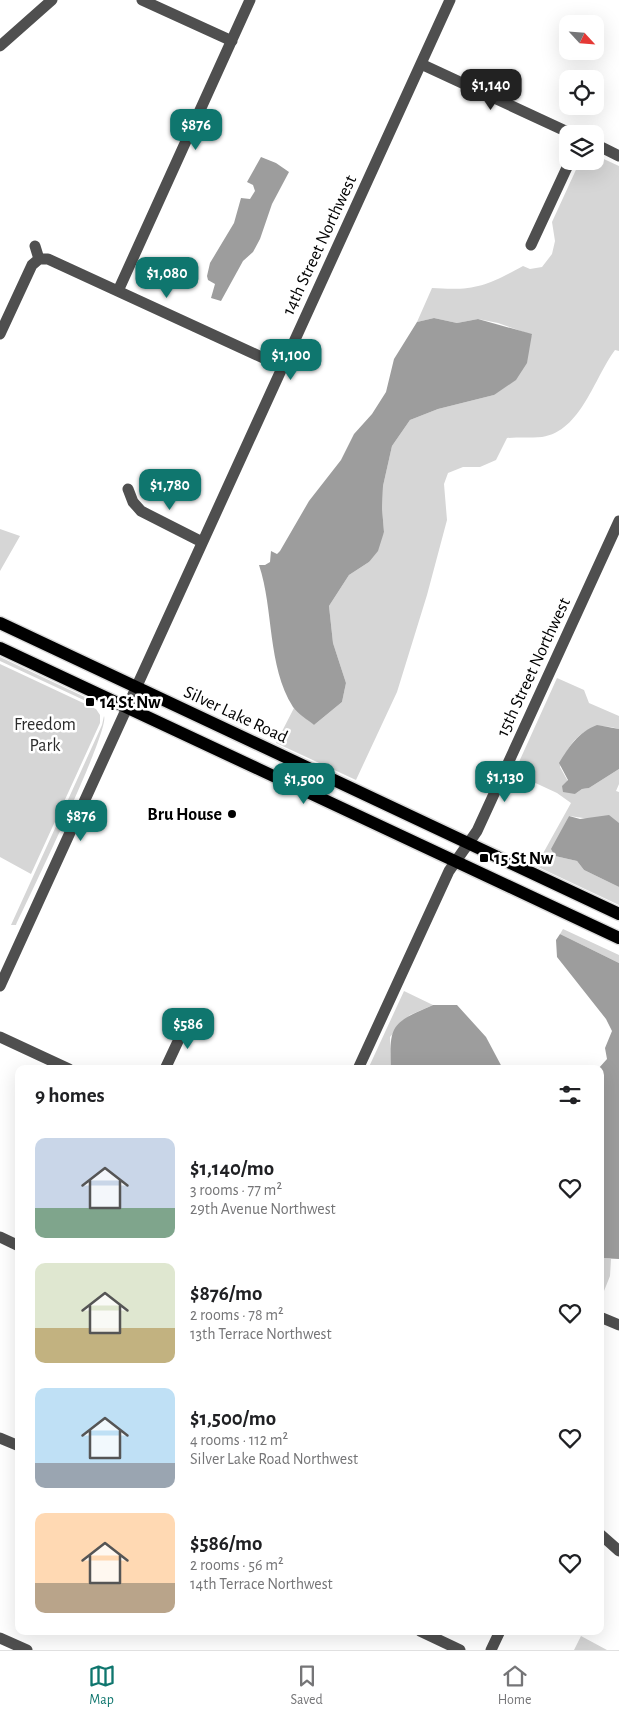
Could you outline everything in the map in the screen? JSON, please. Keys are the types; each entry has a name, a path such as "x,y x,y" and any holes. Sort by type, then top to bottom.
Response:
{"main road":[{"name":"Silver Lake Road","path":"0,623 619,914"},
{"path":"0,648 619,938"}],"street":[{"path":"0,46 17,33 52,0"},
{"path":"142,0 232,40"},
{"path":"118,291 250,0"},
{"name":"14th Street Northwest","path":"0,986 450,0"},
{"path":"421,64 559,128"},
{"path":"604,148 619,156"},
{"path":"531,245 566,170"},
{"path":"35,246 39,260"},
{"path":"0,334 32,265 39,260 48,259 283,367"},
{"path":"128,489 132,502 141,511 202,542"},
{"name":"15th Street Northwest","path":"360,1065 440,888 456,861 478,831 619,521"},
{"path":"167,1065 188,1020"},
{"path":"0,1037 60,1065"},
{"path":"0,1237 15,1244"},
{"path":"604,1319 619,1325"},
{"path":"0,1438 15,1444"},
{"path":"604,1538 619,1551"},
{"path":"428,1635 460,1650"},
{"path":"491,1650 498,1635"},
{"path":"0,1638 27,1650"}],"green space":[{"path":"604,159 619,166 619,351 615,350 585,402 567,425 555,433 542,437 507,438 496,460 480,467 463,467 448,473 444,484 447,520 427,595 397,692 356,780 276,743 294,708 314,725 342,702 346,683 333,643 329,606 349,575 369,562 384,532 383,486 392,446 410,420 438,409 494,395 532,335 498,323 478,319 457,323 434,318 417,322 432,288 470,288 489,283 523,266 530,269 542,267 552,254 555,241 552,222 576,170 604,170"},
{"path":"0,529 20,536 0,571"},
{"path":"0,657 89,699 88,702 0,661"},
{"name":"Freedom Park","path":"0,664 96,709 100,715 100,723 31,874 0,857"},
{"path":"557,678 584,690 589,703 619,716 619,729 598,727 581,734 574,740 560,767 575,794 582,789 589,788 619,769 619,784 616,791 619,792 619,823 569,816 562,830 555,856 577,861 584,870 619,887 619,905 536,866 571,803 557,793 514,773"},
{"path":"104,716 102,728 94,751 67,816 16,925 11,925 102,725"},
{"path":"563,929 619,955 619,963 560,934"},
{"path":"404,991 433,1005 410,1015 390,1037 391,1065 370,1065"},
{"path":"604,1258 611,1259 610,1276 604,1291"},
{"path":"581,1636 607,1650 574,1650"}],"shaded area":[{"path":"261,157 276,163 289,172 272,204 260,239 253,252 243,261 221,301 211,298 215,284 208,280 207,276 210,263 234,223 241,198 250,199 255,191 253,185 247,182"},
{"path":"434,318 457,323 478,319 532,334 527,363 516,380 494,395 438,409 410,420 392,446 383,486 384,532 378,551 369,562 349,575 329,606 333,643 346,683 342,702 314,725 295,710 285,691 275,655 264,582 259,565 265,565 270,562 271,551 277,554 280,551 309,501 341,460 354,434 372,414 386,392 394,359 417,322"},
{"path":"597,725 619,729 619,769 589,788 582,789 575,794 563,792 562,786 568,780 559,763 579,736"},
{"path":"609,815 619,823 619,887 584,870 577,861 555,856 551,849 569,816 580,819"},
{"path":"560,934 619,963 619,1259 604,1258 604,1065 602,1065 607,1059 605,1048 612,1031 606,1019 557,957 556,940"},
{"path":"433,1005 457,1005 486,1037 501,1065 391,1065 393,1034 401,1021"}],"place":[{"name":"14 St Nw","path":"90,702"},
{"name":"Bru House","path":"232,814"},
{"name":"15 St Nw","path":"484,858"}]}
